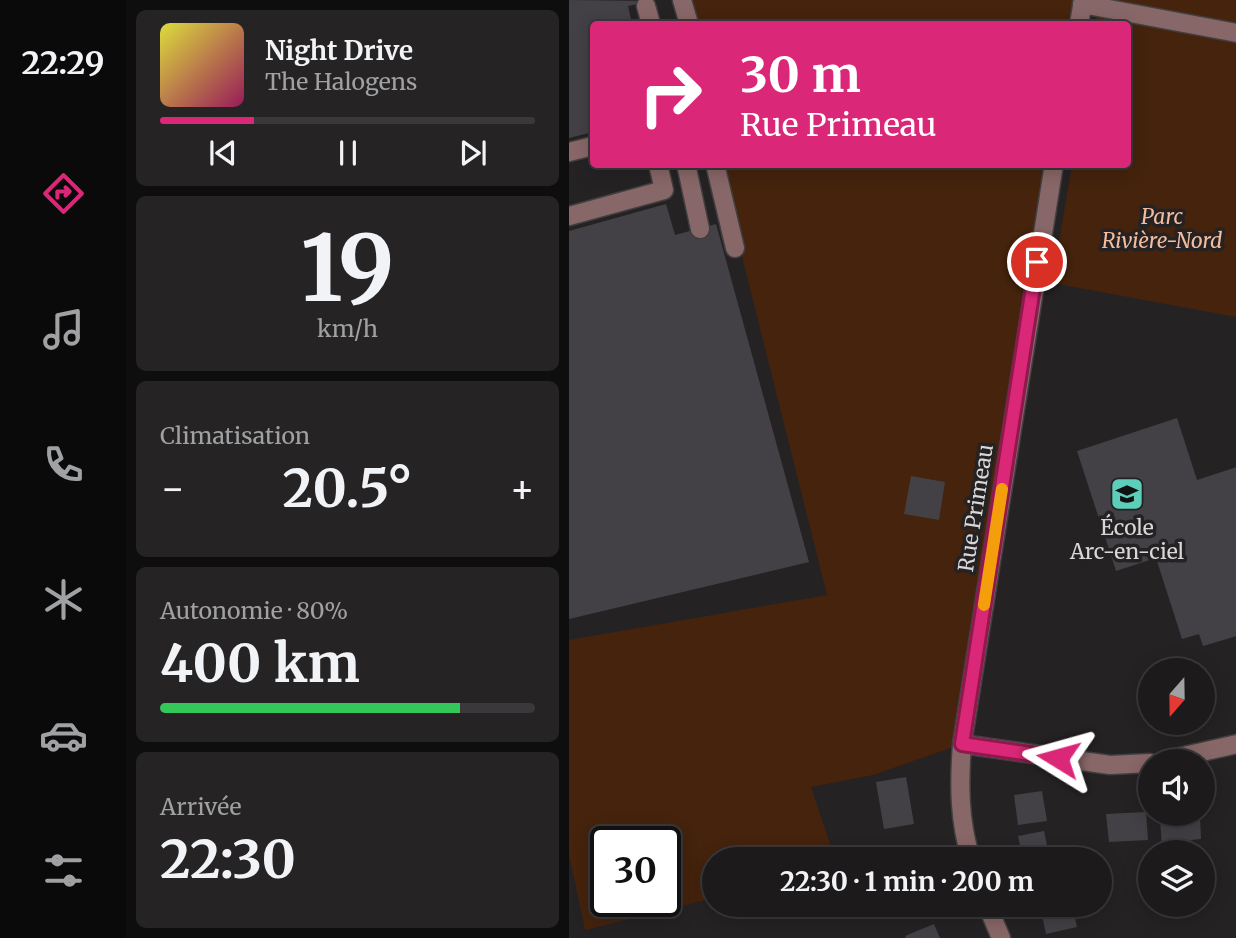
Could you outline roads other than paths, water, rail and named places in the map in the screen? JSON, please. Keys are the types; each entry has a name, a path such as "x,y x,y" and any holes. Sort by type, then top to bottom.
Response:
{"street":[{"path":"682,0 688,21"},
{"path":"1080,21 1083,2 1236,33"},
{"path":"646,6 650,21"},
{"path":"569,152 590,147"},
{"path":"569,216 664,190 659,168"},
{"path":"687,168 700,229"},
{"path":"716,168 735,248"},
{"name":"Rue Primeau","path":"967,847 959,792 971,745 1053,168"},
{"path":"1214,749 1236,744"},
{"path":"971,745 1110,765 1138,764"},
{"path":"992,917 1001,938"}],"place":[{"name":"École Arc-en-ciel","path":"1127,494"}],"park label":[{"name":"Parc Rivière-Nord","path":"1162,229"}]}
